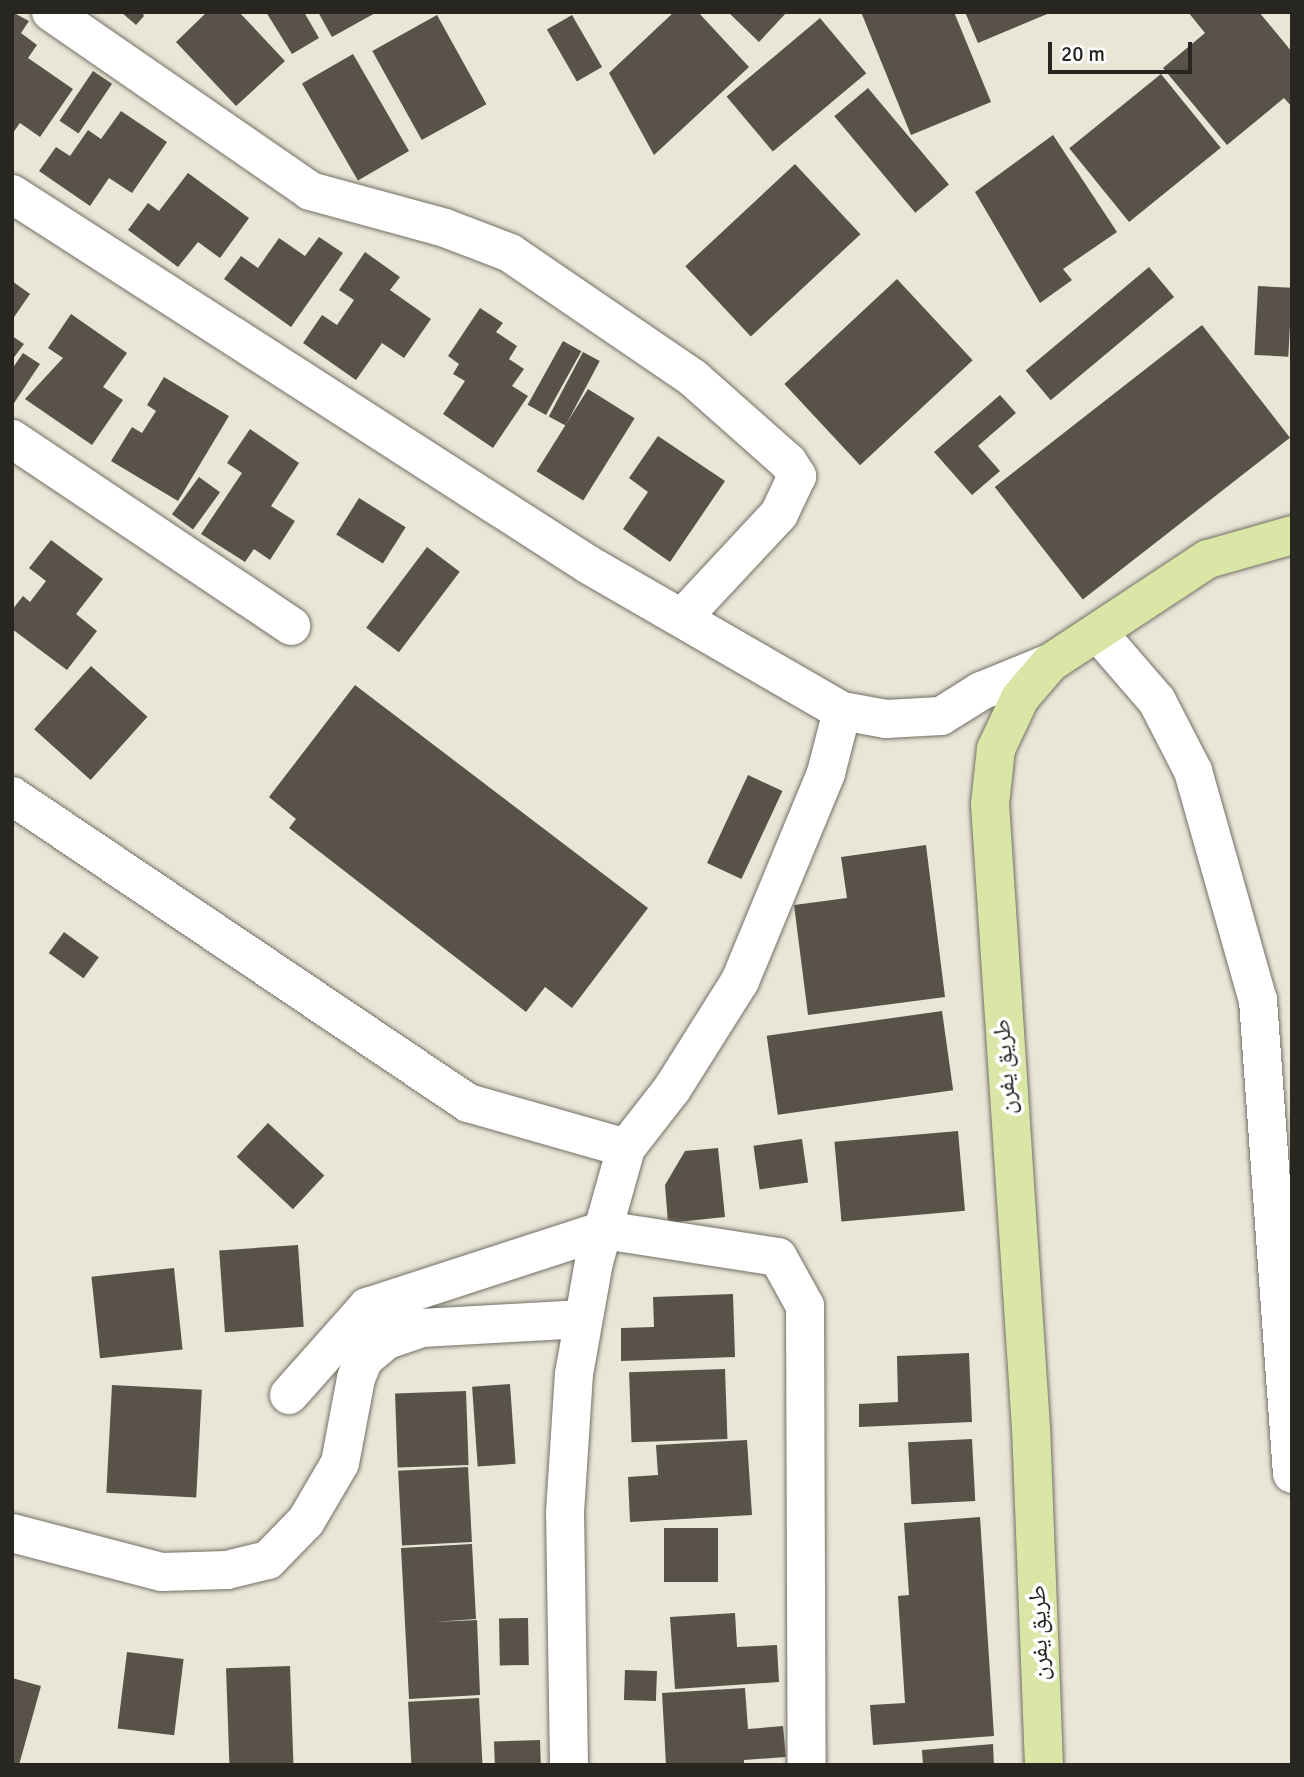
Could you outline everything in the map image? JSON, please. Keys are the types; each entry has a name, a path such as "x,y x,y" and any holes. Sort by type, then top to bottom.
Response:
{"main road":[{"name":"طريق يفرن","path":"1044,1765 1031,1428 990,804 996,748 1020,698 1050,663 1100,635 1208,559 1292,536"}],"street":[{"path":"51,12 310,191 445,228 510,253 693,378 789,462 797,476 779,514 683,617"},
{"path":"12,194 436,469 842,711 886,719 941,716 981,691 1050,663"},
{"path":"12,439 291,626"},
{"path":"1100,635 1157,701 1193,771 1258,1000 1292,1474"},
{"path":"569,1765 565,1512 583,1319 604,1230 626,1148 740,981 826,773 842,711"},
{"path":"12,796 468,1103 626,1148"},
{"path":"289,1395 367,1307 604,1230 778,1257 804,1303 807,1765"},
{"path":"12,1533 162,1572 227,1570 268,1560 306,1521 340,1463 356,1378 364,1359 387,1340 422,1328 583,1319"}],"building":[{"path":"12,12 29,21 21,33 37,45 28,58 73,89 40,137 20,123 12,134"},
{"path":"121,12 142,12 144,16 136,25"},
{"path":"207,12 239,12 285,61 236,106 176,42"},
{"path":"266,12 304,12 319,38 292,54"},
{"path":"318,12 377,12 332,37"},
{"path":"674,12 698,12 749,67 654,155 609,73"},
{"path":"728,12 787,12 759,42"},
{"path":"861,12 954,12 991,102 911,135"},
{"path":"965,12 1052,12 978,43"},
{"path":"1188,12 1259,12 1292,52 1292,107 1284,98 1227,145 1163,68 1205,33"},
{"path":"437,15 486,104 422,140 372,51"},
{"path":"572,15 602,67 577,81 547,30"},
{"path":"820,18 866,73 773,152 727,96"},
{"path":"353,54 409,151 358,180 302,84"},
{"path":"93,71 112,84 79,134 59,121"},
{"path":"1161,74 1221,148 1129,222 1069,148"},
{"path":"868,88 949,185 915,213 834,116"},
{"path":"121,111 167,142 132,193 109,178 90,206 39,171 56,147 70,156 88,130 101,139"},
{"path":"1053,135 1117,232 1063,269 1072,280 1040,303 975,192"},
{"path":"795,164 860,234 751,337 685,266"},
{"path":"188,173 249,218 220,258 198,242 178,267 128,230 148,203 159,211"},
{"path":"319,237 343,253 291,327 224,279 241,256 258,268 279,238 305,256"},
{"path":"365,252 400,277 390,290 431,319 404,358 382,343 356,380 303,343 322,315 337,325 354,300 339,290"},
{"path":"1149,267 1174,297 1051,400 1026,370"},
{"path":"897,279 973,360 860,465 784,384"},
{"path":"12,281 30,294 12,320"},
{"path":"1258,286 1292,288 1288,357 1254,355"},
{"path":"480,308 503,323 496,332 517,346 509,359 524,369 512,386 528,396 493,448 443,414 465,381 453,374 459,364 448,356"},
{"path":"71,314 127,353 103,387 123,400 92,445 25,399 63,358 48,348"},
{"path":"1202,325 1290,438 1083,600 995,487"},
{"path":"12,336 24,344 12,360"},
{"path":"563,341 581,351 546,415 528,405"},
{"path":"583,352 600,361 566,425 549,416"},
{"path":"23,353 40,364 12,406 12,369"},
{"path":"164,377 229,416 178,501 111,461 132,427 142,433 156,411 147,405"},
{"path":"588,389 635,418 583,500 537,471"},
{"path":"1000,395 1016,413 978,446 1000,471 972,495 934,452"},
{"path":"250,429 299,463 271,506 295,521 270,560 254,549 245,562 201,534 242,473 227,463"},
{"path":"658,436 725,481 670,562 623,529 648,492 629,478"},
{"path":"199,477 220,492 193,529 172,514"},
{"path":"359,498 406,527 383,564 336,534"},
{"path":"51,540 103,579 76,614 97,631 67,670 12,629 12,610 23,596 30,602 46,581 29,568"},
{"path":"427,547 460,572 399,652 366,628"},
{"path":"91,666 147,717 91,780 34,729"},
{"path":"355,685 648,908 572,1008 545,987 526,1012 289,828 296,819 269,797"},
{"path":"748,775 782,791 741,879 707,863"},
{"path":"926,845 945,997 808,1015 794,905 847,898 841,857"},
{"path":"64,932 99,957 84,978 49,953"},
{"path":"942,1011 953,1090 778,1115 767,1036"},
{"path":"268,1123 324,1176 293,1209 237,1157"},
{"path":"958,1131 965,1211 841,1222 834,1142"},
{"path":"802,1139 808,1183 760,1189 753,1146"},
{"path":"718,1148 725,1217 668,1223 665,1185 685,1151"},
{"path":"298,1245 304,1327 225,1332 219,1251"},
{"path":"174,1268 183,1350 100,1358 91,1277"},
{"path":"733,1294 735,1357 621,1361 621,1328 654,1327 653,1297"},
{"path":"969,1353 972,1422 859,1427 859,1404 898,1402 897,1356"},
{"path":"725,1369 727,1439 632,1442 629,1372"},
{"path":"510,1384 516,1464 478,1466 472,1387"},
{"path":"112,1385 202,1390 196,1498 106,1493"},
{"path":"466,1391 469,1465 398,1467 395,1393"},
{"path":"972,1439 975,1501 911,1504 908,1442"},
{"path":"747,1440 752,1515 630,1522 628,1477 658,1475 656,1445"},
{"path":"468,1467 472,1542 402,1546 398,1471"},
{"path":"980,1517 994,1736 873,1745 870,1705 905,1703 898,1596 909,1595 904,1523"},
{"path":"664,1528 718,1528 718,1582 664,1582"},
{"path":"472,1544 476,1619 434,1622 477,1620 480,1695 409,1699 401,1548"},
{"path":"735,1613 737,1647 777,1645 779,1682 675,1689 670,1617"},
{"path":"528,1618 529,1665 500,1665 499,1619"},
{"path":"127,1652 184,1659 174,1735 118,1728"},
{"path":"290,1666 293,1765 229,1765 226,1668"},
{"path":"625,1670 657,1671 656,1701 624,1700"},
{"path":"12,1678 41,1686 19,1765 12,1765"},
{"path":"745,1688 748,1729 783,1726 786,1757 744,1760 744,1765 666,1765 662,1693"},
{"path":"479,1698 483,1765 411,1765 408,1702"},
{"path":"540,1740 541,1765 495,1765 494,1742"},
{"path":"993,1744 994,1765 923,1765 922,1750"}]}
